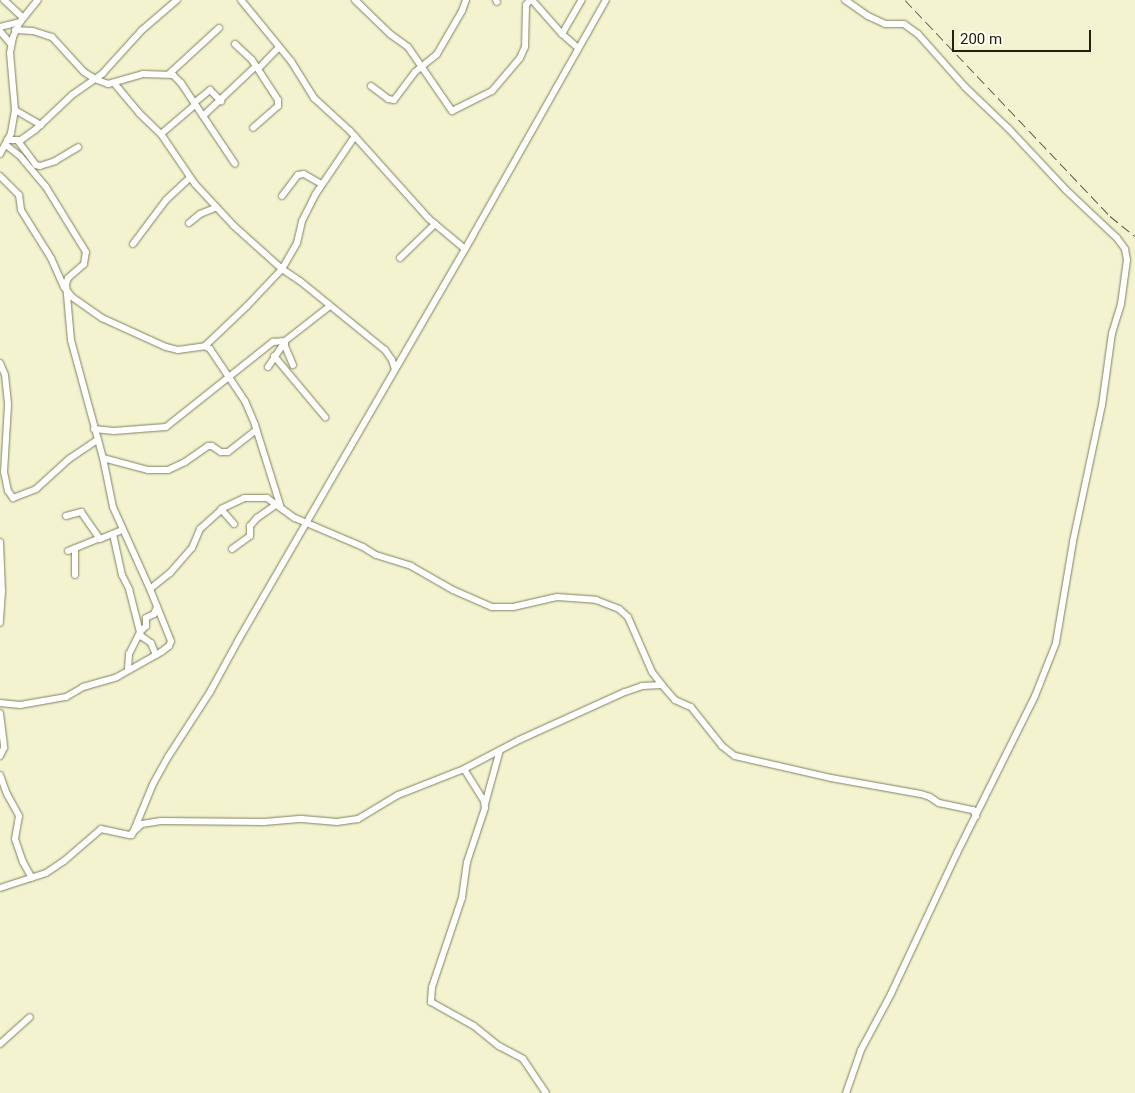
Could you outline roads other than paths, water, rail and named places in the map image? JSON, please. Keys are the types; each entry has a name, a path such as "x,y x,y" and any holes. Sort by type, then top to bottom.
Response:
{"street":[{"path":"4,0 22,20"},
{"path":"0,154 6,143 15,110 11,44 15,30 38,0"},
{"path":"6,143 25,139 72,95 95,79 126,49 142,30 177,0"},
{"path":"241,0 278,48 291,61 314,98 355,136 435,224 465,249"},
{"path":"355,0 390,34 408,47 422,65 450,111 492,90 522,55 526,40 525,8 531,0 562,34 578,48"},
{"path":"371,86 388,99 394,100 422,65 441,48 462,11 466,0"},
{"path":"562,34 582,0"},
{"path":"132,835 165,763 210,692 606,0"},
{"path":"845,0 858,11 882,23 904,24 912,29 965,87 975,94 1066,190 1110,230 1124,246 1126,254 1120,304 1112,332 1102,405 1073,542 1057,637 1042,682 891,994 861,1050 846,1093"},
{"path":"0,26 22,20"},
{"path":"169,74 219,28"},
{"path":"15,30 33,31 55,39 74,63 95,79 114,83 139,75 169,74 176,77 235,164"},
{"path":"0,31 11,44"},
{"path":"235,44 257,67 279,104 253,128"},
{"path":"204,116 278,48"},
{"path":"114,83 139,113 161,134 190,178 234,226 282,269 385,350 392,360 395,370"},
{"path":"161,134 210,90 220,101"},
{"path":"15,110 41,125"},
{"path":"0,176 18,195 21,210 51,258 66,290 78,302 102,318 166,347 178,350 205,346 282,269 295,248 303,218 321,184 355,136"},
{"path":"18,141 36,165 40,166 55,161 78,147"},
{"path":"0,704 20,705 62,698 83,687 117,677 156,655 169,646 171,641 158,607 122,530 110,498 103,458 71,340 66,290 68,278 84,264 85,249 46,187 20,156 6,143"},
{"path":"282,196 298,175 304,174 321,184"},
{"path":"132,244 166,200 190,178"},
{"path":"189,223 197,216 217,207"},
{"path":"400,258 435,224"},
{"path":"268,367 285,341 330,306"},
{"path":"94,429 114,431 166,426 273,342 285,341"},
{"path":"285,341 293,365"},
{"path":"205,346 210,349 227,377 240,392 256,430 279,505"},
{"path":"274,356 324,417"},
{"path":"0,363 5,375 8,405 4,472 8,491 13,498 36,490 69,459 97,440"},
{"path":"103,458 144,469 168,470 185,462 208,446 212,446 224,453 228,452 256,430"},
{"path":"150,589 170,573 192,548 200,529 221,509 233,502 253,497 267,498 292,516 306,523 363,547 376,555 411,566 453,590 492,607 513,607 557,597 596,600 618,609 628,617 652,672 662,685 675,700 694,710 722,746 735,756 825,777 921,794 939,803 973,810 976,816"},
{"path":"232,549 250,536 250,526 257,518 279,505"},
{"path":"221,509 234,524"},
{"path":"66,516 81,512 98,539"},
{"path":"75,575 72,549 122,530"},
{"path":"113,534 122,574 129,589 140,632 151,643 156,655"},
{"path":"0,542 0,623"},
{"path":"128,670 128,657 140,632 146,626 146,618 154,614 158,607"},
{"path":"132,835 142,824 161,821 264,822 302,819 337,822 352,821 364,817 398,795 464,768 630,690 642,686 662,685"},
{"path":"0,713 4,748 0,756"},
{"path":"500,750 480,828 467,862 462,898 432,987 431,1002 474,1026 500,1046 524,1059 535,1073 546,1093"},
{"path":"464,768 485,805"},
{"path":"0,774 7,794 19,816 15,839 32,878"},
{"path":"0,888 32,878 58,866 101,830 132,835"},
{"path":"0,1044 30,1017"}],"railway":[{"path":"905,0 1110,216 1135,236"}]}
